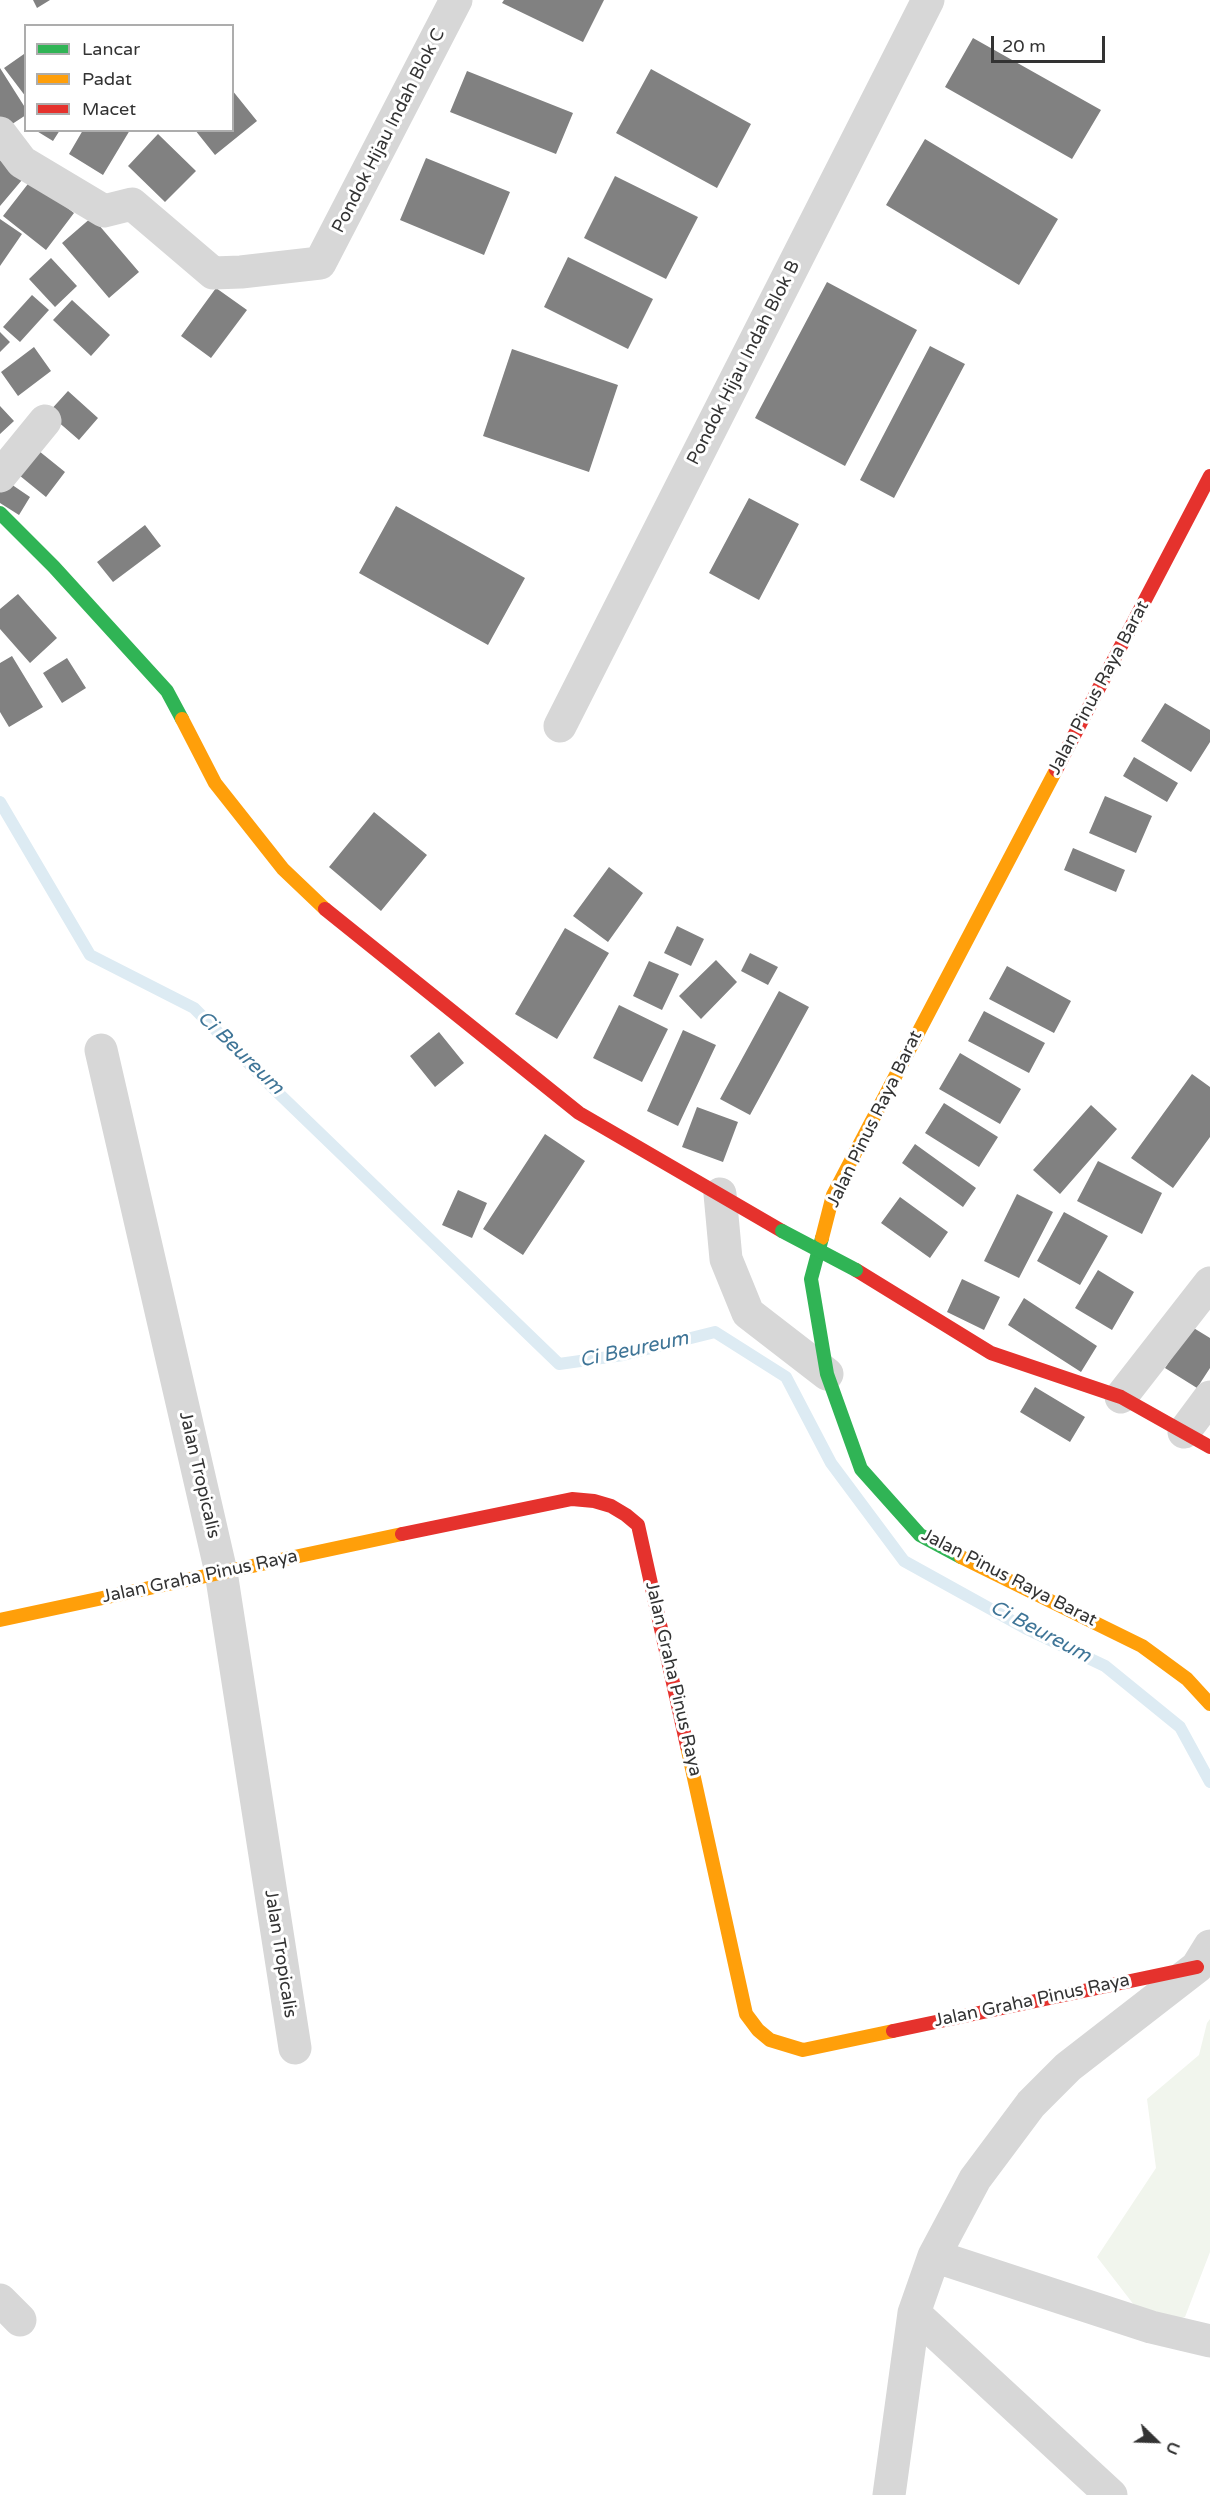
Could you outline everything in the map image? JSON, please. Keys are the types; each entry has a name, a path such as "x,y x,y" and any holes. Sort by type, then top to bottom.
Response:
{"street":[{"name":"Pondok Hijau Indah Blok C","path":"0,133 22,162 104,211 132,204 213,273 241,273 320,262 456,0"},
{"name":"Pondok Hijau Indah Blok B","path":"560,726 928,0"},
{"path":"0,476 45,421"},
{"name":"Jalan Pinus Raya Barat","path":"1210,476 833,1195 811,1279 827,1374 861,1469 920,1535 1142,1646 1187,1679 1210,1704"},
{"path":"0,513 54,567 167,691 215,783 283,869 314,900 579,1113 782,1231 856,1270 991,1353 1121,1397 1197,1439 1210,1397"},
{"name":"Jalan Tropicalis","path":"101,1050 221,1572 295,2048"},
{"path":"720,1194 726,1259 747,1313 827,1374"},
{"path":"1121,1397 1210,1283"},
{"name":"Jalan Graha Pinus Raya","path":"0,1620 578,1498 599,1503 632,1518 638,1525 746,2014 757,2032 781,2046 803,2050 1203,1956"},
{"path":"890,2495 914,2313 933,2256 975,2178 1031,2104 1068,2067 1203,1956"},
{"path":"933,2256 1151,2327 1210,2341"},
{"path":"914,2313 1112,2495"}],"shaded area":[{"path":"1210,2019 1210,2252 1185,2317 1151,2327 1097,2257 1156,2168 1147,2099 1199,2055"}],"building":[{"path":"33,0 50,0 37,8"},
{"path":"504,0 604,0 583,42 502,3"},
{"path":"973,38 1101,110 1072,159 945,87"},
{"path":"24,54 24,94 4,68"},
{"path":"0,68 24,106 24,116 3,130 0,126"},
{"path":"651,69 751,124 717,188 616,133"},
{"path":"467,71 573,113 556,154 450,112"},
{"path":"234,92 257,121 215,155 197,132 234,132"},
{"path":"38,132 59,132 53,141"},
{"path":"82,132 129,132 103,175 69,154"},
{"path":"158,134 196,171 165,202 128,166"},
{"path":"925,139 1058,219 1019,285 886,205"},
{"path":"426,158 510,192 484,255 400,220"},
{"path":"0,160 22,180 0,206"},
{"path":"615,176 698,217 666,279 584,238"},
{"path":"31,180 74,213 46,250 3,216"},
{"path":"92,217 139,272 109,298 62,243"},
{"path":"0,219 22,234 0,266"},
{"path":"568,257 653,299 628,349 544,307"},
{"path":"51,258 77,286 55,307 29,279"},
{"path":"827,282 917,330 845,466 755,418"},
{"path":"216,288 247,310 211,358 181,336"},
{"path":"32,295 49,310 20,342 3,327"},
{"path":"72,300 110,335 91,356 53,320"},
{"path":"0,332 10,342 0,352"},
{"path":"930,346 965,364 894,498 860,480"},
{"path":"34,347 51,371 18,396 1,372"},
{"path":"512,349 618,385 589,472 483,436"},
{"path":"68,391 98,418 79,440 48,413"},
{"path":"0,406 14,421 0,434"},
{"path":"34,447 65,472 46,497 14,471"},
{"path":"5,480 30,497 19,515 0,503 0,487"},
{"path":"749,498 799,524 759,600 709,573"},
{"path":"396,506 525,578 488,645 359,573"},
{"path":"145,525 161,546 113,582 97,562"},
{"path":"18,594 57,638 30,663 0,629 0,609"},
{"path":"12,656 43,707 9,727 0,712 0,663"},
{"path":"67,658 86,688 62,703 43,673"},
{"path":"1165,703 1210,730 1210,742 1191,772 1141,741"},
{"path":"1134,757 1178,783 1167,802 1123,776"},
{"path":"1105,796 1152,816 1136,853 1089,833"},
{"path":"374,812 427,855 381,911 329,867"},
{"path":"1073,848 1125,870 1116,892 1064,870"},
{"path":"609,867 643,893 608,942 573,916"},
{"path":"677,926 704,939 691,966 664,953"},
{"path":"565,928 609,953 557,1039 515,1014"},
{"path":"750,953 778,967 768,985 741,971"},
{"path":"716,960 737,982 701,1019 679,996"},
{"path":"649,961 679,974 662,1010 633,996"},
{"path":"1007,966 1071,1001 1054,1033 989,999"},
{"path":"779,991 809,1007 750,1115 720,1099"},
{"path":"619,1005 668,1029 642,1082 593,1058"},
{"path":"984,1011 1045,1043 1029,1073 968,1041"},
{"path":"683,1030 716,1045 678,1126 647,1111"},
{"path":"439,1032 464,1063 435,1087 410,1056"},
{"path":"960,1053 1021,1089 1000,1124 939,1089"},
{"path":"1192,1074 1210,1087 1210,1137 1173,1188 1131,1158"},
{"path":"944,1103 998,1137 979,1167 925,1133"},
{"path":"1091,1105 1117,1129 1060,1194 1033,1170"},
{"path":"697,1107 738,1122 723,1162 682,1147"},
{"path":"545,1134 585,1161 523,1255 483,1229"},
{"path":"915,1144 976,1188 963,1207 902,1163"},
{"path":"1098,1161 1162,1193 1142,1234 1077,1201"},
{"path":"458,1190 487,1203 472,1238 442,1225"},
{"path":"1017,1194 1053,1212 1019,1278 984,1261"},
{"path":"900,1197 948,1232 930,1258 881,1223"},
{"path":"1064,1212 1108,1236 1080,1285 1037,1261"},
{"path":"1098,1270 1134,1292 1112,1330 1075,1308"},
{"path":"962,1279 1000,1297 984,1330 947,1312"},
{"path":"1024,1298 1097,1346 1081,1372 1008,1325"},
{"path":"1192,1327 1210,1338 1210,1368 1197,1388 1165,1368"},
{"path":"1035,1387 1085,1417 1070,1442 1020,1412"}],"waterway":[{"name":"Ci Beureum","path":"0,802 90,955 194,1008 272,1087 559,1364 623,1355 715,1332 786,1377 831,1463 904,1561 1025,1628 1105,1666 1180,1727 1210,1782"}],"traffic: fast":[{"path":"0,513 54,567 167,691 182,719"},
{"path":"782,1231 856,1270"},
{"path":"822,1238 811,1279 827,1374 861,1469 920,1535 961,1557"}],"traffic: slow":[{"path":"182,719 215,783 283,869 325,909"},
{"path":"822,1238 833,1195 1056,770"},
{"path":"0,1620 402,1534"},
{"path":"961,1557 1142,1646 1187,1679 1210,1704"},
{"path":"687,1746 746,2014 758,2030 770,2040 803,2050 893,2031"}],"traffic: jam":[{"path":"1056,770 1210,476"},
{"path":"325,909 579,1113 782,1231"},
{"path":"856,1270 991,1353 1121,1397 1210,1447"},
{"path":"402,1534 572,1499 594,1501 611,1506 626,1515 638,1525 687,1746"},
{"path":"893,2031 1197,1967"}]}
